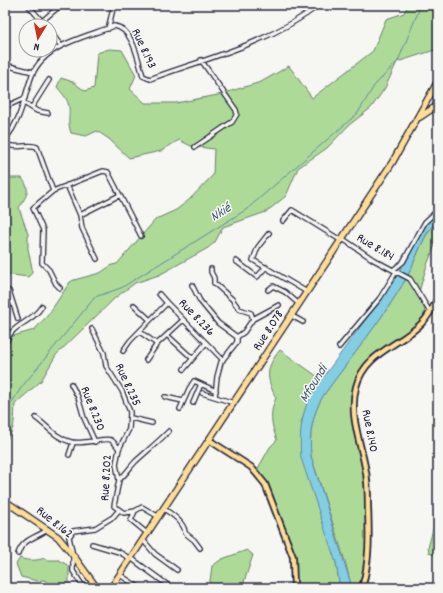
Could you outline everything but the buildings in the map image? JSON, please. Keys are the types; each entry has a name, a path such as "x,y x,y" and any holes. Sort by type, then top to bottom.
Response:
{"highway":[{"name":"Rue 8.078","path":"111,588 392,164 438,81"},
{"path":"417,120 438,105"},
{"name":"Rue 8.162","path":"5,501 48,529 73,554 97,588"}],"main road":[{"name":"Rue 8.140","path":"362,588 368,562 369,534 366,468 357,436 353,407 356,386 359,375 376,355 421,324 430,312 438,297"},
{"path":"209,440 251,468 265,484 293,557 294,588"}],"street":[{"path":"28,5 39,18"},
{"path":"108,29 114,5"},
{"path":"195,147 232,122 237,114 236,110 201,60 252,43 300,18 319,5"},
{"path":"45,18 58,6"},
{"name":"Rue 8.193","path":"58,48 114,26 125,30 132,42 143,76 146,79 150,79 201,60"},
{"path":"58,42 61,46"},
{"name":"Rue 8.193","path":"5,140 20,116 33,72 43,58"},
{"path":"5,65 33,72"},
{"path":"32,107 50,80"},
{"path":"5,107 25,98"},
{"path":"24,103 37,111 48,114"},
{"path":"5,132 9,134"},
{"path":"5,144 18,148 34,145 37,147 53,191"},
{"path":"60,288 56,284 51,272 42,263 43,230 33,208 53,191 106,171 108,172 141,236"},
{"path":"68,185 80,215 82,228 97,259"},
{"path":"80,215 120,195"},
{"name":"Rue 8.184","path":"283,221 292,210 374,260 407,277 413,282 430,312"},
{"path":"339,347 380,298 403,262 425,222 438,210"},
{"path":"269,233 258,247 253,260 307,292"},
{"path":"236,261 257,277 266,267"},
{"path":"211,268 214,283 239,309 251,313 253,319"},
{"path":"192,285 194,291 208,312 218,323 237,337"},
{"path":"268,290 273,286 279,288 300,304"},
{"path":"5,291 10,291 18,319"},
{"path":"159,294 167,302"},
{"name":"Rue 8.236","path":"123,351 167,302 223,360"},
{"path":"215,397 218,373 223,360 237,342 237,337 244,332 253,319 280,305"},
{"path":"5,347 6,339 10,333 37,315 42,306"},
{"path":"134,306 150,320"},
{"path":"292,316 303,322"},
{"path":"146,360 158,344 183,320"},
{"name":"Rue 8.235","path":"92,329 104,353 106,366 122,391 131,418 129,429 119,449"},
{"path":"140,332 158,344"},
{"path":"167,335 192,358"},
{"path":"184,369 206,343"},
{"path":"180,410 193,382 196,381 216,391"},
{"name":"Rue 8.230","path":"70,384 78,398 84,418 95,442"},
{"path":"193,403 202,384"},
{"path":"202,393 234,402"},
{"path":"165,397 183,401"},
{"name":"Rue 8.202","path":"36,418 58,437 73,442 81,444 109,439 119,449 116,464 119,480 114,503 119,510 124,513 135,511 142,507 159,517"},
{"path":"131,418 152,423"},
{"path":"119,480 126,475 135,462 147,453 169,431"},
{"path":"68,455 73,442"},
{"path":"164,509 185,528 185,532 200,548"},
{"path":"83,588 73,571 73,554 69,537 73,531 95,528 113,517 119,510"},
{"path":"135,511 131,520 148,534"},
{"path":"18,554 30,538 41,534 48,529"},
{"path":"143,540 155,554 177,570"},
{"path":"92,544 119,552 131,558 169,586"},
{"path":"120,575 140,588"}],"green space":[{"path":"408,5 438,5 438,49 397,62 385,88 371,108 349,125 327,148 298,168 286,196 266,212 223,227 215,242 208,248 159,275 135,283 115,298 56,355 41,381 15,404 13,428 9,437 5,440 5,342 10,337 34,330 48,315 70,282 100,273 112,265 117,264 156,219 176,210 189,200 213,175 214,149 191,146 179,140 161,151 129,158 109,139 97,131 86,136 71,133 68,104 57,87 61,78 73,82 85,91 94,88 97,53 109,49 122,50 136,75 130,89 145,103 176,103 218,95 261,82 289,66 312,98 373,51 386,19 404,13"},
{"path":"6,178 22,178 27,187 26,196 19,208 28,234 28,249 32,273 28,277 5,274"},
{"path":"438,221 438,238 427,265 418,295 425,310 421,324 387,348 359,375 353,407 366,468 369,541 362,588 350,588 350,581 345,561 311,456 310,440 312,425 316,410 323,396 398,293 429,231"},
{"path":"280,350 321,379 313,391 301,422 336,563 340,588 292,588 291,557 270,496 256,472 270,447 277,440 273,429 272,419 272,409 276,398 270,385 269,373 272,362"},
{"path":"433,529 438,529 438,556 429,553 428,548"},
{"path":"247,550 253,555 242,588 209,588 212,566 222,559"},
{"path":"20,558 29,560 45,558 47,560 59,560 69,566 69,585 58,584 49,586 45,580 37,581 21,577 16,564"}],"water":[{"path":"438,212 438,221 428,231 410,271 398,293 323,396 316,410 312,425 310,440 311,456 350,581 350,588 340,588 336,563 301,458 300,440 303,415 313,391 398,273 425,224"}],"waterway":[{"name":"Nkié","path":"5,413 21,388 95,297 121,288 247,209 358,113 374,86 398,61 421,5"}],"water label":[{"name":"Mfoundi","path":"314,384"}]}
